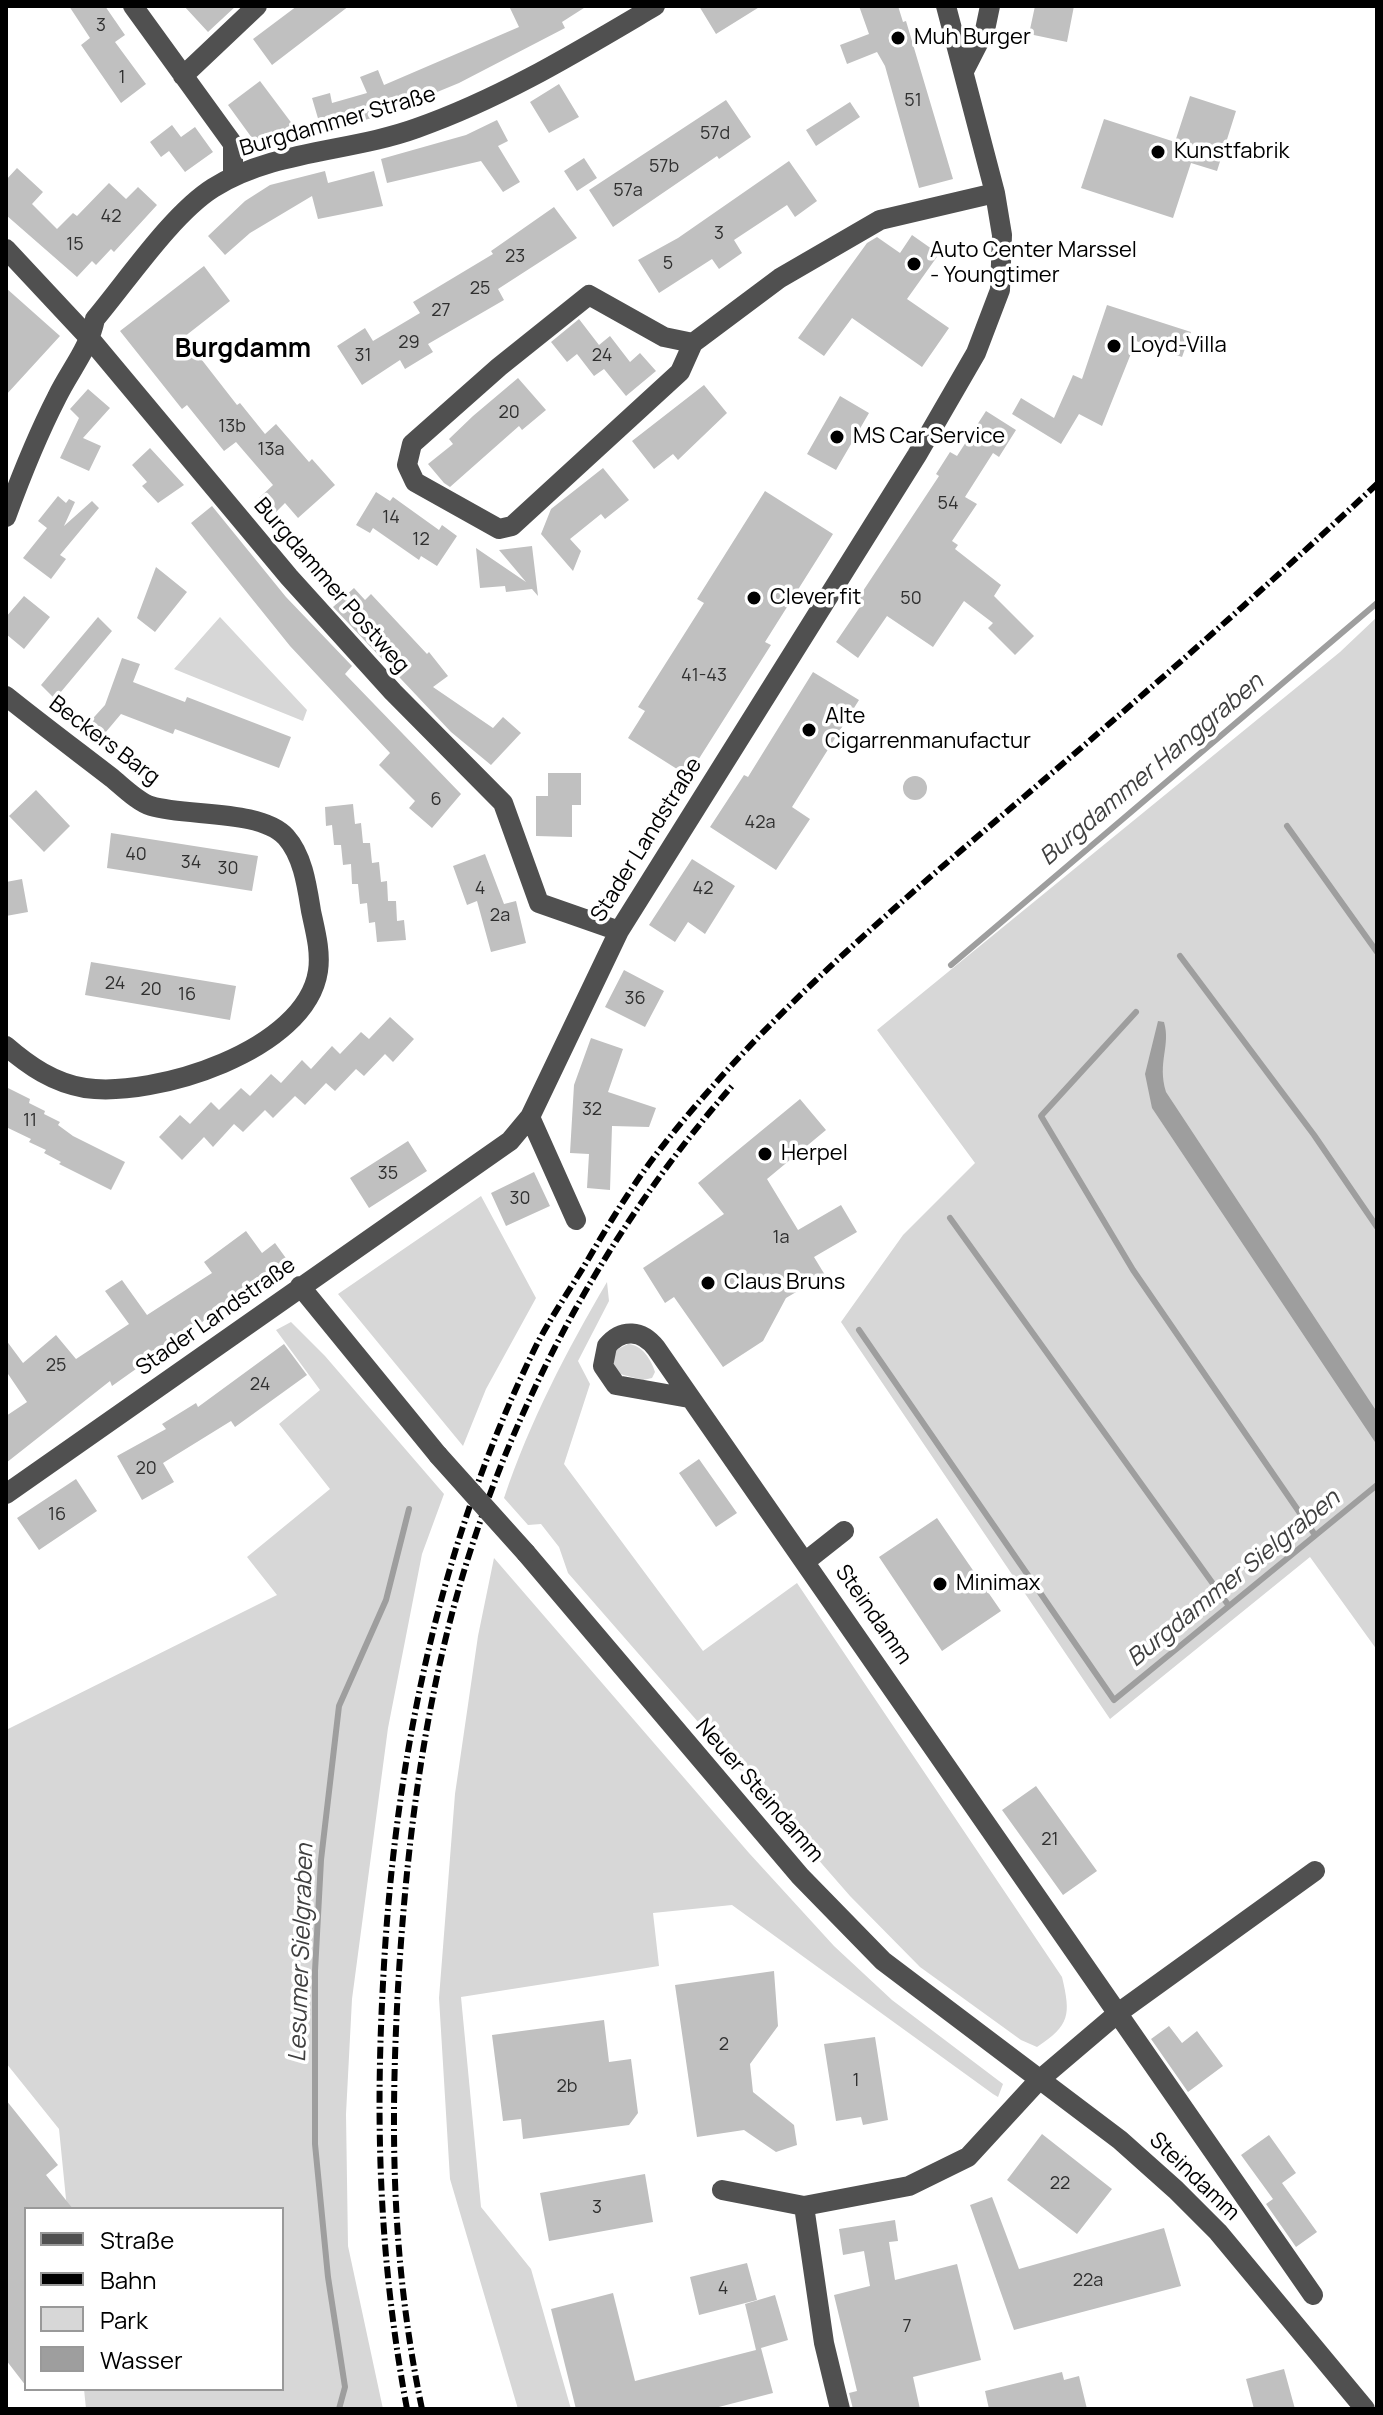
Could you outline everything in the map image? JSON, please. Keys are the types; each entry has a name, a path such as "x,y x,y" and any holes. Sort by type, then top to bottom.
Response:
{"street":[{"path":"133,6 233,144 233,177"},
{"path":"183,76 257,6"},
{"name":"Burgdammer Straße","path":"6,517 29,453 91,340 95,319 179,219 210,190 233,177 414,129 506,93 655,6"},
{"name":"Stader Landstraße","path":"6,1494 510,1141 530,1117 619,931 917,455 976,353 1000,290 1002,235 995,193 946,6"},
{"path":"964,71 985,30 990,6"},
{"path":"693,343 664,337 589,295 499,367 412,444 407,465 415,482 434,495 499,529 512,526 680,372 693,343 780,278 880,220 995,193"},
{"name":"Burgdammer Postweg","path":"6,249 91,340 289,577 393,692 503,803 539,903 619,931"},
{"name":"Beckers Barg","path":"6,696 149,806 261,823 284,835 297,854 318,950 318,972 308,1000 288,1023 251,1052 189,1073 128,1089 84,1088 35,1071 6,1046"},
{"path":"530,1117 576,1220"},
{"name":"Neuer Steindamm","path":"300,1286 438,1455 526,1553 820,1897 883,1961 1038,2081"},
{"name":"Steindamm","path":"689,1398 806,1561 1313,2295"},
{"name":"Steindamm","path":"806,1561 844,1531"},
{"path":"722,2190 804,2206 909,2186 968,2157 1038,2081 1118,2013 1315,1871"},
{"name":"Steindamm","path":"1038,2081 1120,2140 1218,2232 1365,2409"},
{"path":"804,2206 824,2343 840,2409"}],"green space":[{"path":"220,617 307,710 303,721 174,669"},
{"path":"1377,617 1377,1650 1310,1557 1110,1719 841,1322 903,1235 975,1163 877,1030 1340,652"},
{"path":"481,1196 536,1298 486,1389 463,1446 338,1294"},
{"path":"607,1282 609,1301 578,1361 590,1384 564,1464 703,1651 797,1583 1062,1977 1067,2001 1065,2018 1056,2032 1037,2047 1021,2040 920,1967 850,1896 568,1573 559,1547 541,1524 528,1525 504,1498 550,1387"},
{"path":"291,1322 325,1356 444,1494 422,1554 388,1728 352,1999 346,2114 348,2246 383,2409 86,2409 84,2391 284,2391 284,2207 67,2207 59,2129 6,2063 6,1730 277,1595 247,1557 330,1489 279,1424 320,1390 276,1330"},
{"path":"628,1344 638,1347 648,1358 655,1372 652,1378 643,1380 620,1374 613,1363 616,1350"},
{"path":"494,1558 749,1853 834,1946 892,2000 1003,2084 998,2097 732,1905 653,1913 659,1966 461,1997 481,2207 531,2269 571,2409 518,2409 450,2179 439,1998 455,1794 478,1636"}],"water":[{"path":"1158,1021 1164,1022 1166,1031 1163,1072 1166,1092 1377,1412 1377,1445 1152,1108 1145,1074"}],"building":[{"path":"69,6 105,6 125,35 115,42 146,84 121,103 81,45 90,38"},
{"path":"184,6 236,6 208,32"},
{"path":"297,6 349,6 272,65 253,39"},
{"path":"509,6 587,6 562,22 565,28 459,83 379,116 322,132 312,98 330,93 332,103 367,93 360,77 378,70 384,85 519,27"},
{"path":"699,6 761,6 716,34"},
{"path":"859,6 898,6 903,22 906,21 953,179 919,188 885,66 877,52 847,64 840,45 869,34"},
{"path":"1035,6 1074,6 1067,42 1029,34"},
{"path":"260,81 293,125 260,149 228,105"},
{"path":"559,84 579,117 549,133 530,102"},
{"name":"Kunstfabrik","path":"1190,96 1236,111 1217,171 1191,163 1173,218 1081,188 1104,119 1175,142"},
{"path":"726,100 751,137 719,159 717,156 613,227 589,190"},
{"path":"850,102 860,117 816,146 806,130"},
{"path":"497,120 508,141 498,146 520,182 503,192 481,161 387,183 381,159 466,135"},
{"path":"172,125 181,137 195,127 213,152 185,172 169,151 161,157 150,142"},
{"path":"584,158 597,178 577,191 564,171"},
{"path":"789,161 817,201 795,217 787,205 734,240 742,253 719,269 712,259 659,293 638,260 678,238"},
{"path":"17,168 43,192 32,204 57,229 73,213 77,216 109,183 126,199 138,187 157,205 114,252 111,249 96,265 92,261 77,277 6,215 6,180"},
{"path":"325,171 328,183 374,171 383,206 318,219 312,196 250,233 225,255 208,236 245,201 270,185"},
{"path":"554,207 577,238 498,289 504,300 428,344 433,352 405,369 400,360 362,385 337,346 365,328 373,341 420,313 413,302 493,254 491,251"},
{"path":"912,235 939,254 907,299 949,328 922,367 852,318 824,356 798,338 867,243 877,237 900,253"},
{"path":"204,266 230,301 184,337 237,405 240,403 265,434 276,424 309,462 312,459 335,485 298,518 285,503 274,514 259,498 273,485 236,442 224,451 187,405 182,409 120,331"},
{"path":"6,288 60,336 6,395"},
{"name":"Loyd-Villa","path":"1107,305 1191,332 1182,357 1136,341 1102,426 1079,414 1061,444 1012,414 1021,398 1054,418 1073,375 1082,379"},
{"path":"579,319 599,345 610,336 630,362 640,353 656,371 626,396 604,369 594,376 577,354 567,362 551,342"},
{"path":"518,378 546,410 522,430 519,426 450,487 428,464 453,444 449,439 473,416"},
{"path":"704,385 727,413 678,460 673,454 654,469 632,441"},
{"path":"88,389 110,408 83,438 101,446 89,471 60,458 79,418 70,409"},
{"path":"840,396 869,413 836,470 807,454"},
{"path":"986,411 1016,430 999,457 993,453 965,497 977,504 952,541 958,545 955,549 1001,585 994,596 1034,636 1015,655 988,628 993,623 964,601 933,647 887,616 858,658 836,642 864,601 859,597 939,476 936,474 950,452 957,456"},
{"path":"150,448 184,485 158,503 142,486 147,482 132,465"},
{"path":"603,468 629,500 605,519 601,514 570,539 581,551 573,571 541,534 551,509"},
{"path":"765,491 833,534 765,642 771,645 688,776 628,738 645,711 638,707 704,603 697,599"},
{"path":"376,492 390,501 393,497 439,530 442,525 457,536 437,566 421,556 419,560 373,528 370,533 356,525"},
{"path":"58,496 66,503 69,499 75,502 64,526 92,501 99,508 60,555 66,559 51,579 23,558 47,528 38,521"},
{"path":"212,506 286,597 352,666 345,674 461,794 432,828 409,808 415,801 379,765 390,753 290,646 191,523"},
{"path":"532,546 538,596 532,589 506,592 505,586 480,588 476,548 526,582 499,550"},
{"path":"156,567 187,592 155,632 137,618"},
{"path":"354,588 365,600 371,594 427,654 429,652 448,676 433,687 493,728 503,717 521,733 491,765 451,732 333,607"},
{"path":"24,596 50,617 24,649 6,634 6,617"},
{"path":"98,617 112,631 55,699 41,685"},
{"path":"122,658 140,664 133,682 185,702 187,697 291,737 279,768 175,729 173,734 121,714 100,739 86,726 105,705"},
{"path":"813,672 859,700 792,807 810,819 776,870 710,827 744,775 748,777"},
{"path":"548,773 581,773 581,805 572,805 572,837 536,836 536,796 548,796"},
{"path":"915,776 923,780 927,788 923,796 915,800 907,796 903,788 907,780"},
{"path":"36,790 70,826 44,852 9,816"},
{"path":"353,804 355,824 361,823 363,843 370,843 372,863 379,862 381,882 387,881 388,901 396,901 397,921 404,920 406,940 377,942 375,922 369,923 367,903 360,904 358,884 352,884 351,864 343,865 341,845 334,845 332,825 326,826 325,807"},
{"path":"111,833 258,856 252,891 107,868"},
{"path":"485,854 504,904 516,901 526,943 491,952 477,901 467,905 453,866"},
{"path":"692,859 735,886 705,934 688,922 675,942 649,925"},
{"path":"22,879 28,912 6,916 6,882"},
{"path":"91,962 236,986 230,1020 85,995"},
{"path":"624,970 664,991 645,1027 605,1007"},
{"path":"390,1017 414,1039 393,1062 385,1054 364,1076 356,1069 335,1091 326,1083 305,1105 295,1096 273,1118 265,1110 243,1132 234,1124 213,1147 204,1137 182,1160 159,1137 180,1115 190,1124 211,1102 219,1110 241,1088 250,1096 271,1074 281,1083 302,1060 311,1069 332,1046 340,1054 361,1032 369,1039"},
{"path":"591,1038 623,1049 608,1092 656,1108 649,1127 612,1126 610,1190 587,1188 589,1154 570,1153 574,1085"},
{"path":"6,1087 30,1099 29,1103 60,1122 58,1125 73,1136 125,1162 111,1190 59,1164 61,1162 44,1153 46,1150 29,1142 31,1139 6,1127"},
{"path":"800,1099 826,1130 767,1179 798,1230 841,1205 857,1232 814,1257 825,1275 786,1298 763,1341 723,1367 674,1297 665,1303 643,1268 724,1214 698,1183"},
{"path":"408,1141 427,1171 369,1208 350,1178"},
{"path":"534,1172 550,1206 506,1226 491,1193"},
{"path":"246,1231 262,1253 275,1243 288,1261 112,1386 110,1381 6,1463 6,1416 27,1402 6,1371 6,1340 23,1363 56,1335 76,1359 129,1324 105,1291 122,1280 147,1315 212,1273 204,1262"},
{"path":"284,1344 307,1375 235,1427 231,1421 163,1463 174,1482 142,1500 117,1456 166,1429 162,1424 196,1403 198,1407"},
{"path":"699,1459 737,1513 716,1527 679,1473"},
{"path":"76,1479 97,1511 39,1550 17,1518"},
{"name":"Minimax","path":"937,1518 1001,1611 942,1651 879,1557"},
{"path":"1036,1786 1097,1871 1063,1895 1002,1810"},
{"path":"774,1971 778,2026 750,2064 753,2092 794,2125 797,2145 776,2152 744,2130 697,2137 675,1985"},
{"path":"604,2020 609,2062 631,2059 638,2113 629,2125 523,2139 521,2119 503,2121 492,2035"},
{"path":"1169,2026 1182,2043 1197,2031 1223,2066 1188,2092 1151,2039"},
{"path":"875,2037 888,2120 863,2125 861,2117 836,2121 824,2044"},
{"path":"6,2100 58,2165 46,2175 71,2207 24,2207 24,2383 6,2360"},
{"path":"1042,2134 1112,2189 1077,2234 1007,2180"},
{"path":"1269,2135 1296,2173 1282,2183 1317,2232 1296,2247 1266,2204 1273,2199 1241,2155"},
{"path":"645,2174 653,2222 549,2241 540,2193"},
{"path":"992,2197 1019,2269 1164,2228 1181,2286 1014,2330 970,2205"},
{"path":"895,2220 898,2241 889,2242 895,2280 957,2264 981,2360 913,2377 920,2409 853,2409 849,2393 857,2391 834,2295 870,2286 864,2251 843,2255 839,2229"},
{"path":"747,2263 757,2300 699,2315 690,2277"},
{"path":"613,2293 635,2381 756,2350 745,2304 775,2295 788,2340 761,2348 773,2393 711,2409 576,2409 551,2309"},
{"path":"1284,2369 1295,2409 1254,2409 1246,2379"},
{"path":"1062,2372 1064,2380 1079,2376 1087,2409 989,2409 985,2391"}],"waterway":[{"name":"Burgdammer Hanggraben","path":"951,965 1377,603"},
{"path":"1287,826 1377,952"},
{"path":"1180,956 1314,1135 1377,1227"},
{"name":"Burgdammer Sielgraben","path":"1136,1012 1041,1116 1133,1270 1315,1535"},
{"name":"Burgdammer Sielgraben","path":"950,1218 1229,1606"},
{"name":"Burgdammer Sielgraben","path":"859,1330 1114,1700 1377,1485"},
{"name":"Lesumer Sielgraben","path":"339,2409 345,2387 328,2277 315,2144 315,1971 321,1860 339,1706 386,1600 409,1509"}],"railway":[{"path":"407,2409 385,2249 380,2144 383,1983 398,1819 410,1738 447,1578 501,1423 535,1348 609,1224 648,1166 696,1105 779,1016 868,932 1193,651 1377,484"},
{"path":"422,2409 404,2303 399,2251 394,2095 398,1988 409,1851 438,1670 470,1552 495,1480 559,1339 638,1207 683,1145 732,1086"}],"place":[{"name":"Muh Burger","path":"898,38"},
{"name":"Kunstfabrik","path":"1158,152"},
{"name":"Auto Center Marssel - Youngtimer","path":"914,264"},
{"name":"Loyd-Villa","path":"1114,346"},
{"name":"MS Car Service","path":"837,437"},
{"name":"Clever fit","path":"754,598"},
{"name":"Alte Cigarrenmanufactur","path":"809,730"},
{"name":"Herpel","path":"765,1154"},
{"name":"Claus Bruns","path":"708,1283"},
{"name":"Minimax","path":"940,1584"}],"district":[{"name":"Burgdamm","path":"243,350"}]}
